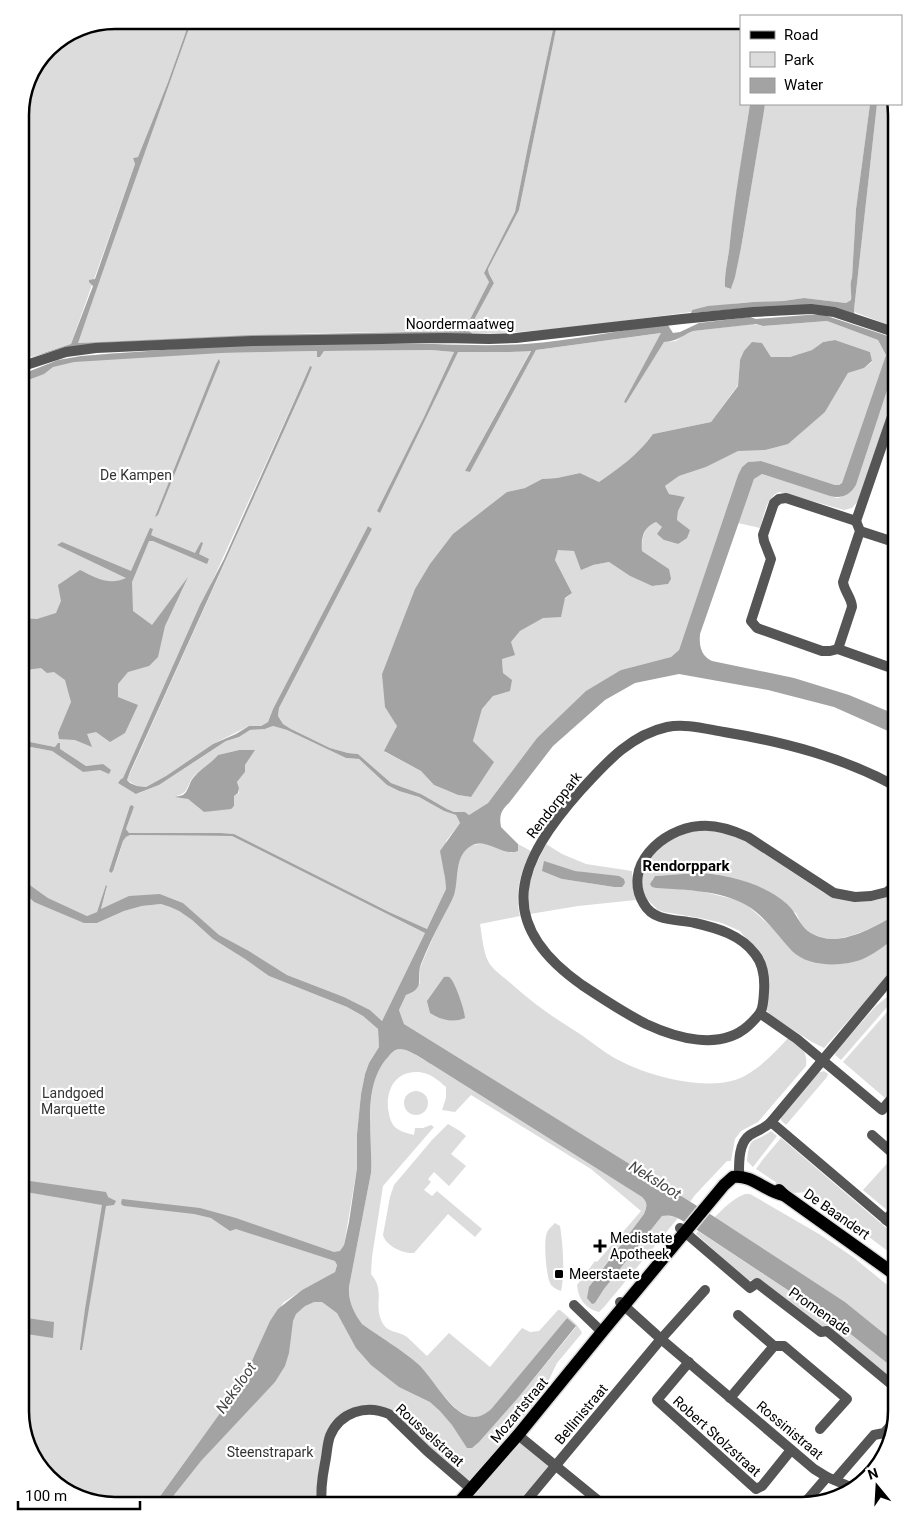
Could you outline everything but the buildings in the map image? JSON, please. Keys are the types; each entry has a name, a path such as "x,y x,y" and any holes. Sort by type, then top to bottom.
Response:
{"main road":[{"name":"De Baandert","path":"739,1172 750,1171 776,1187 784,1196 888,1270"},
{"name":"Mozartstraat","path":"464,1497 518,1435 602,1332 609,1316 622,1304 685,1228 725,1174 739,1172"}],"street":[{"name":"Noordermaatweg","path":"29,364 66,352 96,348 252,341 516,338 753,312 811,309 834,312 888,330"},
{"path":"838,649 852,607 852,602 843,582 858,526 888,431"},
{"path":"888,539 786,498 777,500 774,503 764,535 771,559 751,617 752,624 757,628 822,651 838,649 888,667"},
{"name":"Rendorppark","path":"761,1014 744,1030 733,1036 720,1040 685,1038 645,1023 618,1008 568,974 542,949 532,933 525,916 523,892 528,869 540,845 574,799 622,749 648,732 670,726 694,727 731,733 803,749 833,758 888,783"},
{"path":"888,891 871,896 855,897 834,893 748,837 736,831 714,826 696,826 679,831 663,839 655,845 640,864 637,877 637,890 647,910 664,919 716,928 735,936 745,943 755,953 764,971 761,1014 797,1039 882,1110 888,1103"},
{"path":"739,1172 742,1147 746,1139 765,1128 771,1122 888,982"},
{"path":"771,1122 886,1220 888,1218"},
{"path":"872,1135 888,1150"},
{"name":"Promenade","path":"685,1228 750,1288 757,1283 821,1332 827,1331 888,1382"},
{"path":"661,1339 706,1290"},
{"name":"Rossinistraat","path":"622,1304 791,1450 831,1479 845,1485"},
{"path":"574,1305 602,1332"},
{"name":"Rossinistraat","path":"738,1315 774,1346 784,1346 847,1399 820,1429"},
{"name":"Bellinistraat","path":"530,1497 661,1339"},
{"path":"730,1398 774,1346"},
{"name":"Robert Stolzstraat","path":"689,1362 657,1400 756,1489 762,1486 791,1450"},
{"name":"Rousselstraat","path":"320,1497 330,1437 339,1422 355,1412 366,1409 389,1414 427,1452 471,1489"},
{"path":"812,1496 874,1435 886,1431"},
{"path":"518,1435 593,1497"}],"green space":[{"path":"115,29 187,29 138,157 133,158 135,164 71,344 29,357 29,109 32,92 43,67 54,54 67,43 82,35 98,30"},
{"path":"189,29 553,29 515,213 484,273 489,282 464,331 318,333 77,343"},
{"path":"556,29 740,29 740,105 750,105 725,276 725,287 730,289 741,248 765,105 870,105 856,209 851,300 846,303 804,298 740,303 692,310 691,312 581,326 471,334 468,331 494,283 488,269 519,210"},
{"path":"877,105 888,105 888,325 854,312"},
{"name":"De Kampen","path":"827,321 878,340 886,355 842,483 835,485 761,461 748,462 742,467 679,650 671,657 621,670 537,738 488,803 469,815 465,812 454,812 421,794 391,783 358,754 330,748 291,729 283,724 278,716 279,708 372,529 368,526 268,722 261,726 249,726 213,744 166,776 146,787 137,786 127,780 305,384 310,366 121,779 137,794 159,785 226,741 239,737 250,730 265,729 273,726 287,730 346,758 359,759 387,785 419,797 444,811 456,815 460,823 446,841 444,868 446,889 427,929 389,912 234,834 129,833 126,829 134,807 132,805 114,871 123,841 130,835 232,836 425,933 382,1021 370,1010 344,997 287,975 249,951 218,935 183,903 160,894 101,909 107,887 97,912 87,916 48,898 29,884 29,747 52,751 83,772 103,764 86,766 55,747 29,742 29,372 86,356 113,353 317,351 317,357 320,357 324,351 431,350 454,352 380,513 458,351 510,352 531,350 465,471 470,472 536,350 662,333 625,402 664,342 676,341 693,331 753,324 763,326","holes":["835,340 870,352 872,362 864,368 848,373 825,412 765,450 738,450 706,467 679,476 665,486 669,494 685,497 678,511 677,520 690,530 678,544 664,540 662,527 656,522 648,527 644,534 642,551 669,569 668,584 652,586 630,576 609,562 593,565 574,551 558,549 555,560 572,593 543,617 520,631 511,642 502,659 503,673 493,696 482,709 473,741 483,751 471,797 458,795 434,785 421,771 385,752 397,726 382,674 396,639 507,492 525,488 542,479 580,473 599,482 635,455 653,434 711,422 738,385 740,360 762,343 771,357 790,357 812,350 823,342","239,750 254,750 245,765 245,772 237,782 239,793 234,796 234,806 204,812 188,799 176,796 184,793 194,776 218,755"]},
{"path":"888,387 888,416 858,501 852,508 844,510 780,492 775,494 769,502 760,528 738,523 754,479 762,474 837,498 846,495 856,485"},
{"path":"707,828 738,836 824,893 842,899 870,901 888,896 888,919 852,935 828,938 817,936 806,929 801,924 796,913 716,874 665,875 655,876 652,880 652,887 700,891 737,900 748,906 774,929 830,964 843,964 865,958 888,942 888,974 824,1048 770,1015 766,1009 752,944 740,931 722,923 658,910 643,895 641,875 653,850 682,833"},
{"path":"489,844 511,853 518,851 518,844 531,851 524,866 518,891 520,916 480,924 486,957 490,965 531,1001 608,1054 636,1068 670,1079 687,1082 720,1083 735,1080 749,1073 764,1062 788,1038 804,1052 806,1066 758,1122 741,1131 735,1139 731,1161 727,1161 690,1202 404,1024 399,1010 406,995 420,983 419,970 456,884 457,868 461,857 472,845"},
{"path":"546,844 562,854 586,864 632,871 632,883 636,900 578,906 530,914 528,896 531,878","holes":["560,867 592,874 614,887 562,879"]},
{"name":"Landgoed Marquette","path":"29,897 34,902 97,923 124,911 142,906 161,904 170,907 192,920 213,939 269,976 347,1007 363,1016 378,1029 379,1047 369,1063 361,1094 357,1134 357,1168 344,1245 340,1252 335,1272 283,1303 236,1391 159,1497 109,1497 87,1493 67,1483 50,1468 33,1439 29,1411"},
{"path":"888,997 888,1006 841,1060 835,1055 836,1051 876,1006"},
{"path":"888,1011 888,1095 885,1098 843,1062"},
{"name":"Steenstrapark","path":"399,1049 405,1049 644,1199 646,1209 644,1214 593,1281 595,1303 662,1216 678,1218 604,1307 599,1312 594,1311 583,1302 577,1285 595,1261 597,1262 641,1211 591,1169 471,1095 455,1112 442,1110 446,1098 446,1087 427,1074 410,1072 403,1075 393,1084 388,1098 392,1124 400,1130 414,1135 415,1128 431,1125 434,1127 383,1186 371,1274 378,1287 380,1316 384,1326 407,1337 427,1356 449,1333 490,1367 522,1328 530,1332 539,1331 558,1310 572,1321 582,1333 557,1363 543,1392 471,1480 466,1479 425,1444 393,1412 341,1416 321,1472 317,1497 166,1497 263,1374 281,1317 334,1288 350,1317 483,1437 518,1398 576,1327 567,1318 492,1408 479,1417 473,1417 461,1413 359,1320 351,1302 349,1287 371,1173 370,1123 373,1086 378,1069 387,1057"},
{"path":"824,1071 828,1074 827,1077 786,1125 781,1120 781,1117 817,1073"},
{"path":"416,1091 425,1094 428,1103 425,1112 416,1115 407,1112 404,1103 407,1094"},
{"path":"448,1124 466,1136 451,1154 466,1166 449,1186 434,1172 428,1179 431,1182 424,1190 432,1196 437,1191 482,1229 475,1237 448,1214 414,1253 400,1251 391,1246 383,1235 394,1185"},
{"path":"771,1131 777,1136 753,1167 747,1161 751,1143"},
{"path":"781,1138 888,1229 888,1251 809,1192 792,1193 756,1169"},
{"path":"888,1162 888,1211 863,1190"},
{"path":"750,1194 819,1234 853,1257 888,1286 888,1337 845,1302 714,1218 740,1196"},
{"path":"555,1223 560,1226 562,1241 563,1268 561,1291 551,1285 549,1281 546,1261 545,1240 549,1229"},
{"path":"698,1231 833,1320 888,1364 888,1378 756,1279 748,1281 696,1234"},
{"path":"520,1442 551,1466 525,1497 474,1497"}],"water":[{"path":"187,29 189,29 78,343 252,335 464,331 489,282 484,273 515,212 553,29 556,29 519,210 488,269 494,283 468,331 472,333 471,335 60,349 29,358 71,344 93,286 89,280 95,279 135,164 133,158 138,157"},
{"path":"750,105 765,105 741,248 731,289 725,287 725,276"},
{"path":"870,105 877,105 854,310 854,313 858,316 760,307 691,313 692,310 708,306 754,302 804,298 846,303 851,300 856,209"},
{"name":"Neksloot","path":"824,315 888,336 888,387 856,485 851,491 845,495 834,497 762,474 754,479 700,634 700,646 705,656 712,661 794,678 849,695 888,711 888,731 834,707 768,690 679,674 635,683 605,700 553,746 504,808 500,820 501,827 518,844 518,851 506,852 487,845 474,844 464,853 459,864 454,895 419,969 418,986 406,995 399,1010 404,1024 710,1214 845,1302 888,1337 888,1364 833,1320 694,1228 671,1216 662,1216 595,1303 592,1304 587,1298 589,1287 644,1214 646,1205 644,1199 420,1057 407,1050 398,1049 390,1054 380,1069 374,1082 371,1097 371,1173 349,1287 351,1302 359,1320 418,1364 451,1404 460,1412 470,1417 481,1416 492,1408 567,1318 576,1326 518,1398 479,1442 472,1448 467,1448 440,1411 430,1402 399,1387 371,1365 356,1348 337,1313 322,1302 314,1302 305,1306 296,1314 285,1366 275,1382 201,1461 173,1497 159,1497 236,1391 246,1374 270,1321 278,1309 302,1290 335,1272 337,1265 335,1261 236,1229 230,1231 211,1218 194,1214 124,1206 121,1203 122,1199 200,1208 236,1218 334,1252 340,1251 344,1245 349,1222 357,1168 357,1134 361,1094 369,1063 379,1047 378,1029 363,1016 347,1007 269,976 213,939 192,920 170,907 161,904 142,906 124,911 97,923 84,923 34,902 29,897 29,884 48,898 87,916 97,912 106,885 101,909 129,896 160,894 183,903 219,935 287,975 344,997 370,1010 382,1021 425,933 232,836 130,835 123,841 113,871 111,873 109,871 130,806 132,805 134,807 126,829 129,833 234,834 389,912 427,929 446,889 440,851 460,823 456,815 444,811 419,797 387,785 359,759 346,758 287,730 273,726 265,729 250,730 239,737 226,741 159,785 136,794 118,783 123,778 200,605 224,559 310,366 312,367 305,384 130,772 127,780 137,786 146,787 166,776 213,744 249,726 261,726 268,722 368,526 372,529 279,708 278,716 283,724 291,729 330,748 358,754 391,783 421,794 454,812 465,812 469,815 488,803 537,738 586,691 621,670 671,657 679,650 742,467 748,462 761,461 835,485 842,483 886,355 878,340 827,321 763,326 756,324 693,331 664,342 626,403 624,402 661,333 536,350 470,472 465,471 531,351 458,352 380,513 377,511 454,352 431,350 324,351 320,357 317,357 317,351 221,353 74,362 53,367 44,374 29,380 29,371 58,360 131,352 282,344 525,344 668,325 673,333 680,332 699,323 750,317 756,319"},
{"path":"835,340 870,352 872,361 864,368 848,373 825,412 788,444 765,450 738,451 706,467 679,476 665,486 669,494 685,497 678,511 677,520 690,530 687,538 678,544 664,540 657,534 662,527 656,522 648,527 644,534 642,551 669,569 671,579 668,584 652,586 630,576 609,562 593,565 581,570 574,551 558,550 555,560 572,593 565,598 561,617 543,618 520,631 511,642 515,655 502,659 503,673 512,680 510,691 493,696 482,709 473,741 494,762 471,797 458,795 434,785 421,771 384,751 397,726 385,707 382,674 415,589 430,564 453,534 507,492 525,488 542,479 580,473 599,482 635,455 653,434 711,422 738,386 740,360 744,351 752,342 762,343 771,357 790,357 812,350 823,342"},
{"path":"219,359 220,362 158,515 155,517 216,364"},
{"path":"150,528 153,529 151,535 195,553 201,542 203,543 199,554 209,559 207,564 149,541 132,582 133,611 152,625 188,577 165,626 158,657 149,666 128,672 118,684 118,697 138,705 125,733 110,742 96,732 87,734 92,747 75,740 59,739 58,733 71,702 65,680 54,672 47,673 41,668 29,670 29,619 37,619 56,613 61,601 58,585 80,570 108,581 126,578 57,545 62,542 131,571"},
{"path":"29,742 55,747 60,743 60,749 86,766 103,764 111,770 109,774 100,770 83,772 52,751 29,747"},
{"path":"239,750 255,750 245,765 245,772 237,782 238,793 234,796 234,806 231,809 204,812 188,799 175,797 185,793 194,777 218,755"},
{"path":"544,861 575,871 619,876 624,879 625,883 622,887 614,887 562,879 542,871"},
{"path":"698,873 721,875 745,881 778,897 787,904 808,931 819,937 830,939 854,935 888,919 888,943 865,958 848,963 827,964 808,961 792,951 765,920 746,905 725,896 691,890 652,887 650,884 655,876"},
{"path":"444,977 449,977 453,982 464,1010 465,1018 447,1020 430,1013 427,1001"},
{"path":"29,1181 106,1192 108,1197 116,1201 114,1205 106,1206 82,1350 80,1350 85,1309 102,1205 29,1193"},
{"path":"29,1318 54,1322 53,1338 29,1334"}],"place":[{"name":"Medistate Apotheek","path":"600,1246"},
{"name":"Meerstaete","path":"559,1274"}],"district":[{"name":"Rendorppark","path":"686,866"}]}
